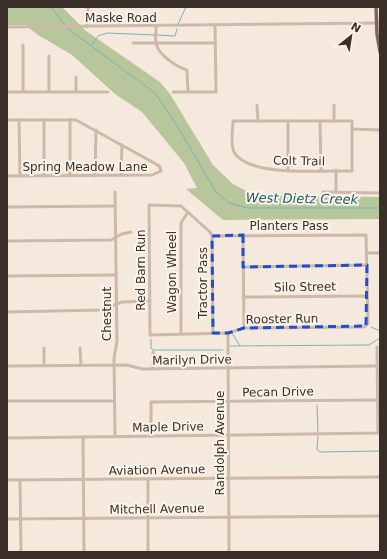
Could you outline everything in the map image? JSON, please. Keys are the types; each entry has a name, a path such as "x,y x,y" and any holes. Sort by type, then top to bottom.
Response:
{"main road":[{"path":"376,7 380,52"}],"street":[{"path":"87,27 88,7"},
{"name":"Maske Road","path":"7,27 378,24"},
{"path":"156,26 156,43 165,56 180,68 187,70 188,92"},
{"path":"173,92 216,92 215,26"},
{"path":"133,43 215,43"},
{"path":"22,92 23,45"},
{"path":"49,56 50,92"},
{"path":"76,77 76,92"},
{"path":"7,92 108,92"},
{"path":"257,105 258,121 352,121 352,129 380,130"},
{"path":"334,105 334,121"},
{"path":"7,120 79,121 122,145 121,175"},
{"path":"19,120 20,176"},
{"path":"44,120 44,176"},
{"path":"70,120 70,176"},
{"name":"Colt Trail","path":"258,121 233,121 233,148 236,154 248,163 260,168 288,171 352,170 352,129"},
{"path":"288,121 288,171"},
{"path":"320,121 321,170"},
{"path":"95,176 96,130"},
{"name":"Spring Meadow Lane","path":"7,176 152,175 161,171 160,167 156,164 122,145"},
{"path":"336,170 336,192"},
{"name":"Chestnut","path":"115,192 117,341 114,365 115,437"},
{"path":"323,192 380,193"},
{"name":"Tractor Pass","path":"149,206 178,205 208,229 212,236 213,333"},
{"path":"7,207 115,206"},
{"name":"Red Barn Run","path":"149,206 150,335"},
{"name":"Wagon Wheel","path":"181,334 181,223 188,212"},
{"path":"7,241 112,240 122,234 131,232"},
{"name":"Planters Pass","path":"212,236 366,235 367,253"},
{"path":"243,236 244,328"},
{"path":"367,296 367,253 380,253"},
{"path":"243,267 367,265"},
{"path":"7,276 116,274"},
{"name":"Rooster Run","path":"150,335 228,333 244,328 366,326 367,296"},
{"name":"Silo Street","path":"244,297 367,296"},
{"path":"7,312 95,311 130,301 150,301"},
{"name":"Randolph Avenue","path":"228,333 229,552"},
{"path":"378,347 377,366 379,400"},
{"path":"44,348 44,366"},
{"path":"80,348 81,365"},
{"path":"153,352 153,369"},
{"name":"Marilyn Drive","path":"7,366 126,365 142,369 228,369 377,366"},
{"path":"7,401 114,400"},
{"name":"Pecan Drive","path":"151,436 151,402 379,400"},
{"name":"Maple Drive","path":"7,438 378,433 379,400"},
{"path":"83,437 84,552"},
{"name":"Aviation Avenue","path":"7,480 380,477"},
{"path":"148,479 148,552"},
{"path":"20,480 21,552"},
{"name":"Mitchell Avenue","path":"7,519 380,516"}],"highlighted area":[{"path":"243,235 243,267 367,265 366,326 244,328 228,333 213,333 212,236"}],"green space":[{"path":"7,7 62,7 86,31 160,82 170,94 213,165 233,184 254,195 380,197 380,219 223,220 186,189 197,188 184,163 142,112 115,94 72,55 38,35 30,29 28,25 7,25"}],"waterway":[{"name":"West Dietz Creek","path":"51,7 65,25"},
{"path":"178,24 186,7"},
{"name":"West Dietz Creek","path":"67,28 155,93 178,127 216,192 229,203 247,208 380,208"},
{"path":"157,35 175,36 177,29"},
{"path":"92,45 98,36 107,33 154,35"},
{"path":"371,327 380,331"},
{"path":"232,333 240,346"},
{"path":"230,346 369,345 380,338"},
{"path":"151,339 151,348 153,350 223,350"},
{"path":"317,405 318,432"},
{"path":"318,436 317,450 320,452 380,451"}]}
